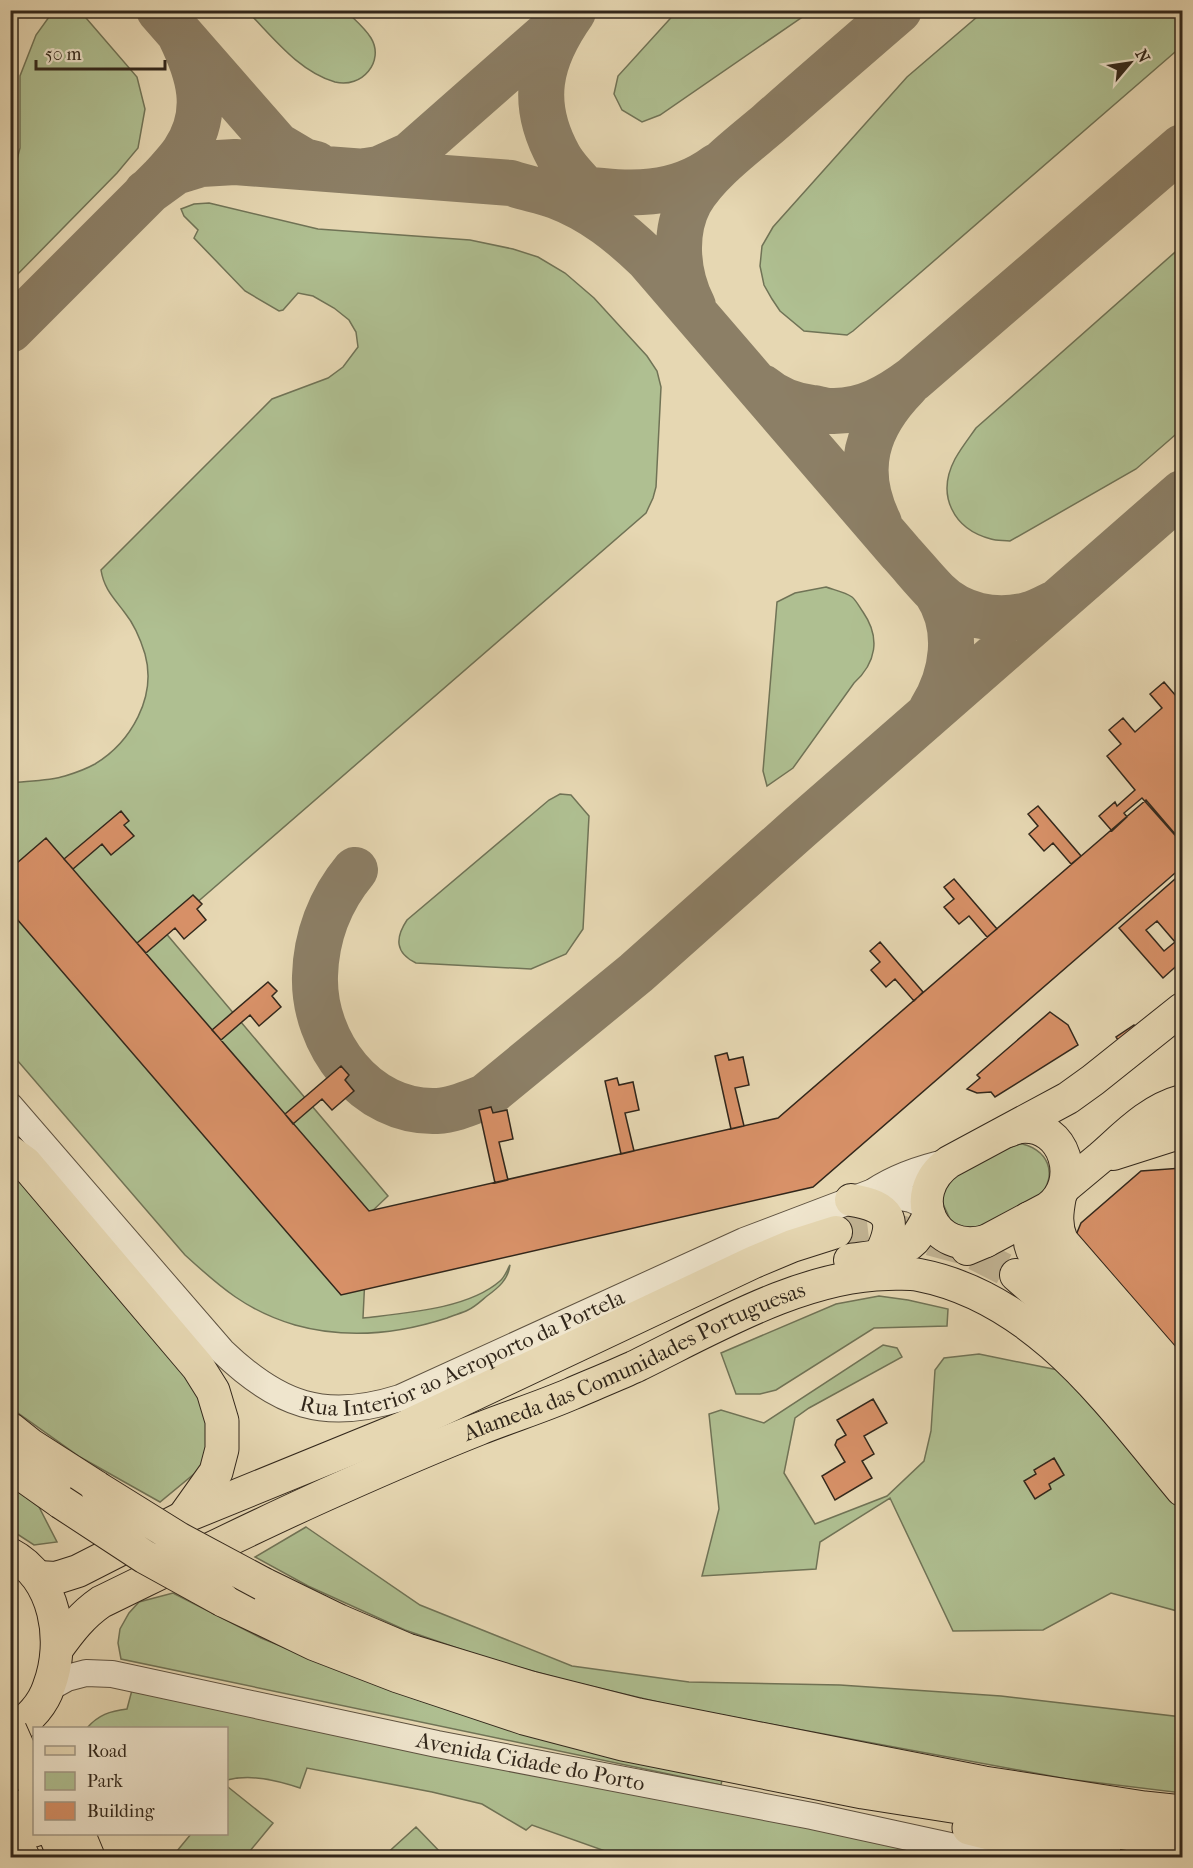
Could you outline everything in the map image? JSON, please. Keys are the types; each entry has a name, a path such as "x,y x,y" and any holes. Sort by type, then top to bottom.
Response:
{"highway":[{"path":"10,1152 25,1163 198,1366 213,1391 222,1421 222,1449 216,1472 184,1517"},
{"path":"10,1429 30,1445 179,1539 263,1584 339,1621 407,1650 531,1688 627,1712 984,1783 1182,1812"},
{"path":"10,1466 145,1557 223,1600 326,1648 398,1676 524,1718 623,1744 863,1792 1182,1842"},
{"path":"29,1718 33,1771"},
{"path":"10,1773 33,1827"},
{"path":"863,1792 944,1822 1025,1842 1106,1857"},
{"path":"36,1835 46,1857"},
{"path":"56,1835 65,1857"}],"main road":[{"name":"Rua Interior ao Aeroporto da Portela","path":"949,1162 1068,1098 1182,1010"},
{"path":"407,1426 457,1418 535,1390 715,1308 820,1266 924,1266 951,1256 986,1241 1053,1204 1062,1191 1139,1124 1155,1112 1182,1101"},
{"name":"Rua Interior ao Aeroporto da Portela","path":"1008,1131 1020,1127 1030,1128 1041,1131 1055,1141 1065,1158 1067,1167 1056,1218 1062,1241 1182,1379"},
{"path":"1100,1158 1182,1132"},
{"path":"949,1162 939,1168 930,1183 927,1191 928,1211 938,1230 950,1239 968,1244 986,1241"},
{"path":"862,1196 879,1208 886,1216 890,1226 889,1236 875,1265"},
{"path":"875,1265 913,1241 928,1211"},
{"path":"1029,1218 1029,1241 1038,1259 1079,1298 1182,1411"},
{"name":"Alameda das Comunidades Portuguesas","path":"38,1577 56,1578 78,1571 184,1517 407,1426 754,1262 792,1246 836,1232"},
{"name":"Alameda das Comunidades Portuguesas","path":"57,1649 86,1612 101,1602 335,1490 476,1430 567,1396 631,1368 710,1328 790,1294 875,1265 917,1274 964,1289 1010,1313 1064,1354 1092,1383 1182,1490"},
{"path":"1016,1275 1068,1320 1182,1448"},
{"path":"1135,1394 1182,1418"},
{"path":"10,1554 18,1558 38,1577 50,1601 54,1621 57,1649 54,1669 29,1718"},
{"path":"10,1830 24,1857"},
{"path":"80,1835 89,1857"}],"street":[{"name":"Rua Interior ao Aeroporto da Portela","path":"10,1106 222,1351 243,1371 265,1387 288,1399 308,1406 332,1409 367,1407 400,1398 744,1241 862,1196 890,1180 918,1169 949,1162"},
{"path":"862,1196 911,1199 928,1211"},
{"name":"Avenida Cidade do Porto","path":"29,1718 67,1678 86,1672 112,1674 437,1744 812,1816 991,1855 1015,1857"}],"green space":[{"path":"54,10 80,11 137,77 145,109 138,148 117,173 11,281 11,182 20,148 20,76 36,35"},
{"path":"678,10 811,11 660,115 642,122 622,110 614,94 618,76"},
{"path":"247,11 346,11 371,38 375,47 373,64 362,77 354,81 335,82 322,77 298,62"},
{"path":"984,11 1182,11 1182,46 853,331 847,335 804,331 780,311 764,285 760,266 762,246 773,227 907,77"},
{"path":"209,203 318,229 470,240 538,257 565,273 594,298 647,356 657,371 661,387 656,487 646,513 164,931 388,1196 368,1215 363,1318 435,1308 471,1298 500,1281 510,1265 502,1283 473,1307 447,1318 410,1328 371,1333 314,1329 262,1313 235,1297 185,1255 11,1053 10,783 59,778 95,764 108,755 120,744 138,717 147,686 148,670 139,638 128,617 107,588 101,570 272,399 328,378 343,367 358,347 356,332 349,320 313,296 298,293 283,310 279,311 245,291 194,238 198,230 184,216 181,209 194,204"},
{"path":"1182,246 1182,429 1136,469 1010,541 991,539 967,527 952,509 947,485 955,459 976,428"},
{"path":"826,587 843,592 856,602 869,622 874,650 867,667 793,768 767,786 763,771 777,602 795,593"},
{"path":"560,794 571,795 589,816 583,929 566,954 531,969 416,963 404,955 399,939 407,920 549,800"},
{"path":"1017,1143 1036,1150 1043,1156 1049,1172 1045,1189 1038,1198 979,1228 956,1224 950,1219 942,1196 952,1175"},
{"path":"11,1166 187,1367 212,1436 200,1469 160,1502 80,1457 11,1408"},
{"path":"879,1296 948,1309 947,1326 874,1328 776,1390 760,1394 736,1394 721,1353 836,1304"},
{"path":"883,1345 897,1348 902,1357 795,1418 784,1473 815,1524 887,1496 924,1461 931,1431 935,1370 944,1358 979,1354 1063,1371 1174,1493 1182,1522 1182,1618 1177,1611 1111,1593 1043,1630 953,1631 890,1498 820,1542 816,1569 702,1576 719,1509 709,1414 721,1410 764,1423"},
{"path":"10,1485 39,1507 57,1542 34,1545 11,1530"},
{"path":"306,1527 420,1605 572,1666 689,1682 840,1685 1001,1696 1182,1717 1182,1793 1067,1779 679,1707 489,1659 405,1630 308,1586 255,1557"},
{"path":"173,1593 261,1638 363,1679 722,1780 721,1785 121,1659 118,1643 120,1629 129,1613 139,1602"},
{"path":"132,1690 961,1857 622,1857 532,1825 526,1830 482,1804 432,1792 307,1768 300,1788 264,1779 228,1780 228,1727 88,1727 105,1714 127,1709"},
{"path":"228,1787 273,1823 245,1857 172,1857 190,1835 228,1835"},
{"path":"416,1827 445,1857 383,1857"}],"building":[{"path":"1164,682 1176,696 1182,691 1181,842 1142,798 1124,813 1127,817 1112,831 1099,816 1115,802 1117,806 1135,790 1107,756 1121,744 1109,730 1123,718 1135,732 1162,708 1150,694"},
{"path":"1146,800 1182,842 1182,867 813,1187 341,1295 10,911 10,869 46,838 369,1211 778,1118"},
{"path":"1038,806 1081,856 1071,864 1053,843 1044,851 1029,834 1038,826 1028,814"},
{"path":"121,811 129,821 124,825 134,836 111,855 102,844 73,869 64,859"},
{"path":"1182,873 1182,961 1163,978 1119,928","holes":["1157,921 1175,942 1164,951 1146,930"]},
{"path":"954,879 997,929 987,937 969,916 959,924 944,907 954,899 944,887"},
{"path":"193,895 202,904 197,909 206,920 184,939 175,928 146,953 137,943"},
{"path":"880,942 923,992 914,1001 895,979 886,987 871,970 880,962 870,951"},
{"path":"268,982 277,991 272,996 281,1007 259,1026 250,1015 221,1040 212,1030"},
{"path":"1050,1012 1068,1025 1078,1045 995,1097 991,1092 977,1093 967,1089 980,1078 977,1075"},
{"path":"1134,1025 1138,1030 1120,1043 1116,1037"},
{"path":"727,1053 729,1060 743,1057 749,1085 735,1088 744,1126 731,1129 715,1056"},
{"path":"341,1066 349,1075 345,1080 354,1091 332,1110 322,1099 293,1124 285,1114"},
{"path":"617,1078 619,1085 633,1082 639,1110 625,1113 634,1151 621,1154 605,1081"},
{"path":"491,1107 493,1113 507,1110 513,1139 499,1142 508,1180 495,1183 479,1110"},
{"path":"1182,1168 1182,1361 1076,1235 1081,1223 1141,1171"},
{"path":"873,1399 887,1423 864,1436 874,1454 862,1461 872,1478 835,1500 822,1476 845,1462 835,1445 837,1440 846,1435 837,1420"},
{"path":"1054,1458 1064,1475 1049,1484 1051,1489 1035,1499 1024,1481 1036,1474 1034,1470"}],"taxiway":[{"path":"159,10 277,145 304,161 316,164"},
{"path":"693,306 683,281 679,240 685,213 697,190 726,160 899,10"},
{"path":"573,12 552,47 546,65 541,100 544,118 563,164 607,212"},
{"path":"366,171 379,169 410,155 560,23"},
{"path":"10,330 163,177 184,152 192,137 200,108 197,79 180,35"},
{"path":"762,387 792,404 829,411 843,411 865,406 895,392 1182,147"},
{"path":"146,193 175,172 201,164 235,162 511,183 551,194 569,202 606,223 648,259 901,553 945,600 967,612 990,618 1030,614 1053,604"},
{"path":"569,188 608,192 664,190 682,185 717,166"},
{"path":"879,523 871,504 867,485 868,450 881,417 906,386"},
{"path":"355,870 332,906 322,933 316,961 317,1001 323,1025 334,1049 348,1069 366,1087 387,1100 411,1109 437,1111 461,1106 485,1097 636,973 1182,493"},
{"path":"931,710 944,682 951,651 948,621 944,606 936,592"}],"tunnel":[{"path":"836,1232 879,1227 903,1232 965,1249 1016,1275"}]}
